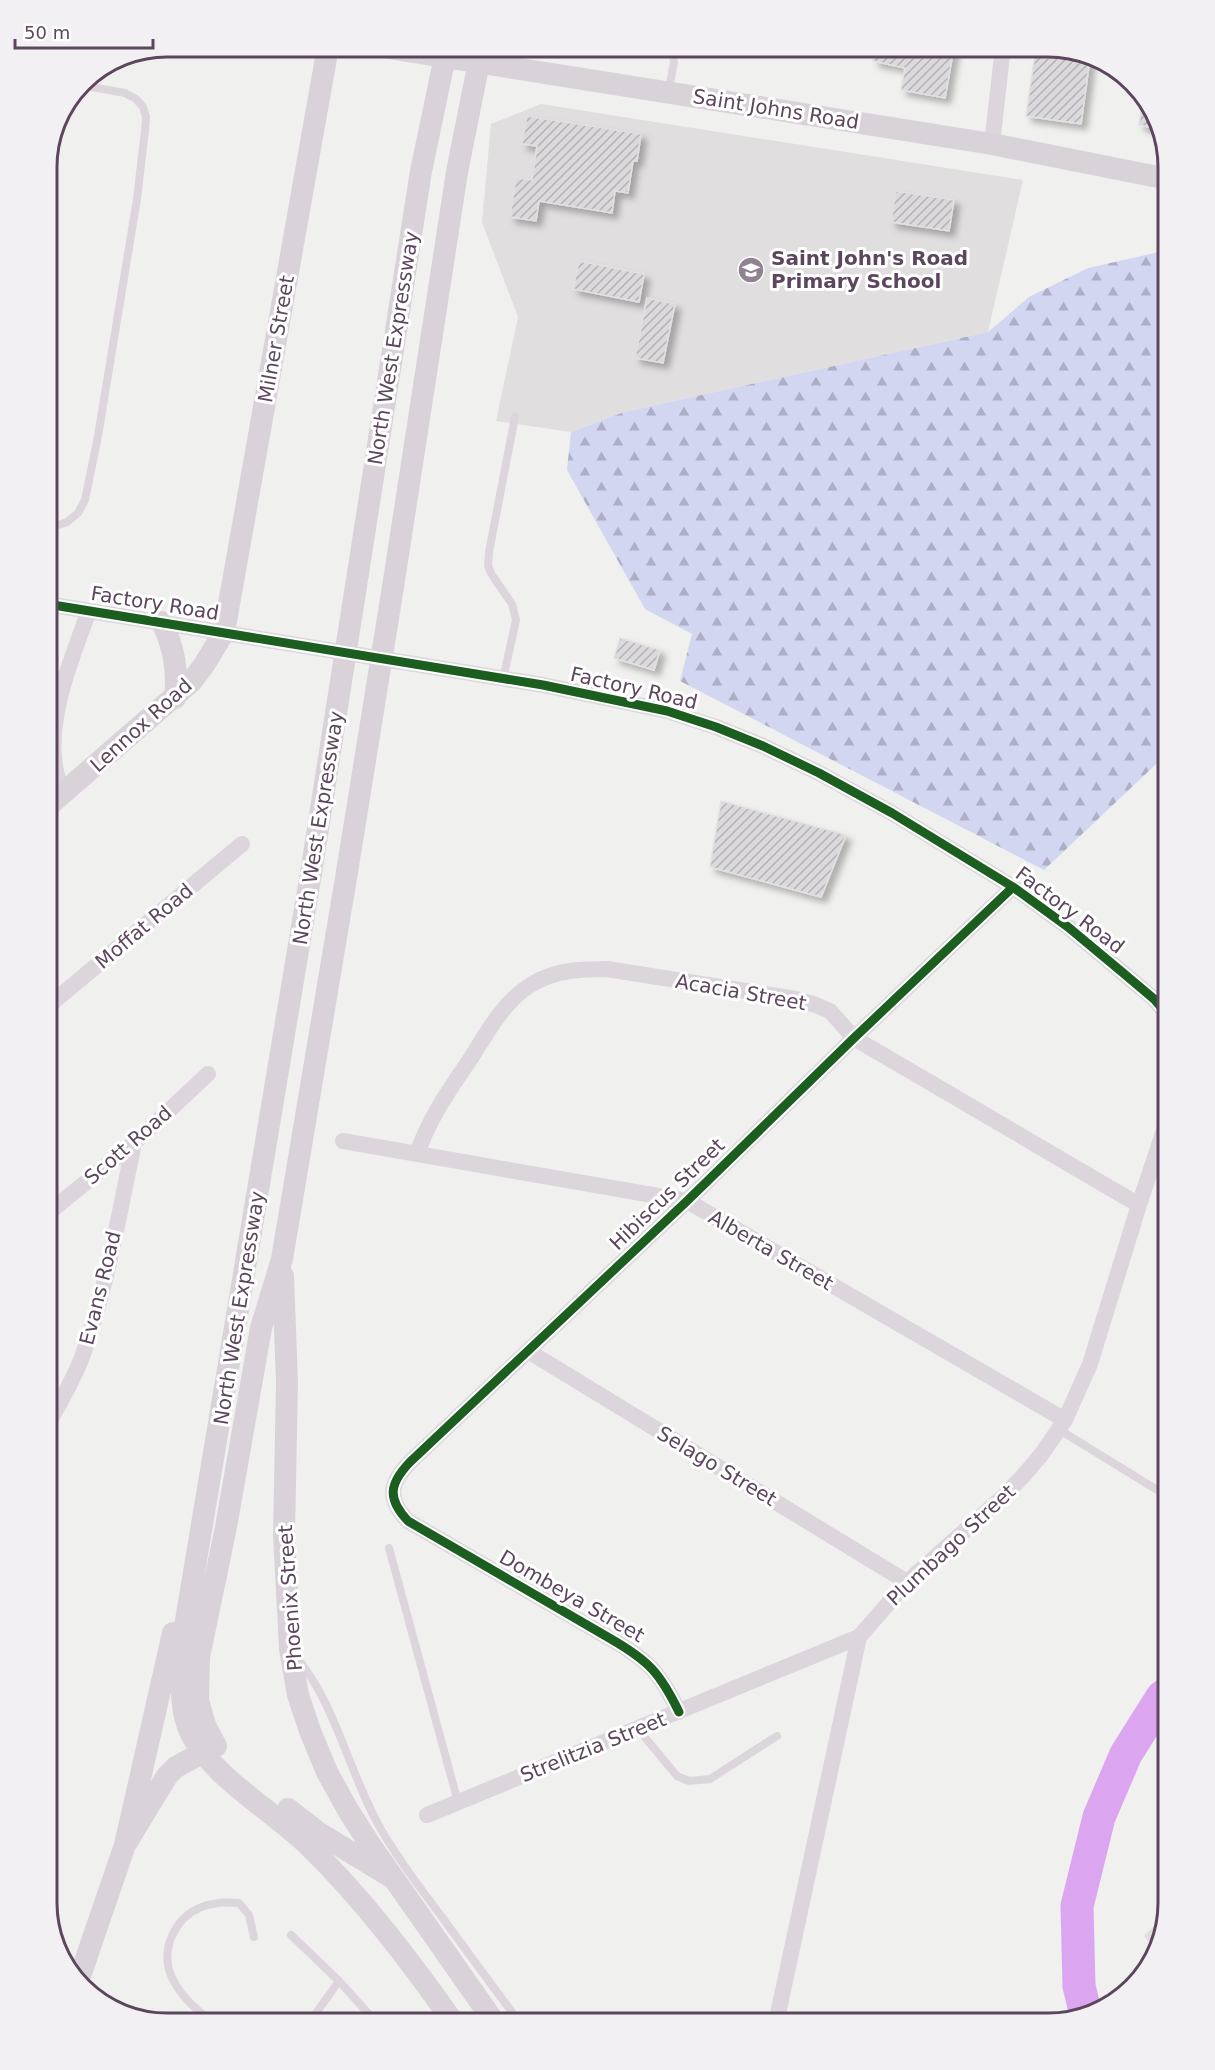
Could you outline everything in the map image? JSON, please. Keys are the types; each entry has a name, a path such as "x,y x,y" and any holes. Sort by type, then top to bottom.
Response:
{"main road":[{"name":"Milner Street","path":"224,632 326,57"},
{"name":"North West Expressway","path":"209,1749 191,1734 184,1713 181,1689 182,1644 311,873 421,171 445,57"},
{"name":"North West Expressway","path":"282,1259 393,587 457,172 481,57"},
{"name":"Saint Johns Road","path":"491,57 668,93 992,144 1158,177"},
{"path":"162,622 175,656 178,676 175,698"},
{"name":"Lennox Road","path":"57,798 175,698 204,665 224,632"},
{"path":"282,1259 261,1328 199,1657 198,1700 209,1749 226,1777 307,1844 343,1880 377,1920 447,2013"},
{"name":"Phoenix Street","path":"282,1259 287,1382 284,1535 290,1649 298,1695 327,1772 348,1810 488,2013"},
{"path":"82,1972 125,1845 182,1587 212,1469"},
{"path":"125,1845 167,1776 176,1767 209,1749"},
{"path":"209,1749 319,1833 393,1878"}],"street":[{"path":"992,144 1002,57"},
{"name":"Factory Road","path":"57,606 543,685 668,711 716,727 763,746 819,773 892,813 1013,887 1095,949 1158,1004"},
{"path":"57,711 89,611"},
{"name":"Moffat Road","path":"57,999 242,844"},
{"name":"Hibiscus Street","path":"426,1533 408,1521 399,1511 393,1499 393,1486 398,1475 1013,887"},
{"name":"Acacia Street","path":"417,1154 424,1133 436,1110 503,1011 516,996 534,983 559,972 608,969 796,999 830,1011 855,1038 1139,1205"},
{"name":"Scott Road","path":"57,1206 134,1143 208,1074"},
{"name":"Alberta Street","path":"343,1141 687,1201 1061,1425"},
{"name":"Evans Road","path":"57,1407 69,1387 85,1347 107,1271 134,1143"},
{"name":"Plumbago Street","path":"778,2013 859,1637 907,1582 1024,1475 1061,1425 1090,1364 1158,1148"},
{"name":"Selago Street","path":"528,1351 907,1582"},
{"name":"Dombeya Street","path":"426,1533 644,1660 658,1675 679,1712"},
{"name":"Strelitzia Street","path":"427,1815 859,1637"}],"lane":[{"path":"668,93 673,57"},
{"path":"57,526 67,522 78,513 85,500 98,436 137,199 145,130 146,117 143,107 136,99 125,93 91,87"},
{"path":"503,679 516,620 512,604 488,566 515,417"},
{"path":"57,674 67,676"},
{"path":"1061,1425 1158,1490"},
{"path":"389,1548 458,1802"},
{"path":"290,1649 305,1668 319,1694 382,1832 513,2013"},
{"path":"638,1729 677,1776 689,1782 710,1779 777,1736"},
{"path":"202,2013 177,1987 169,1971 167,1955 170,1940 178,1924 195,1909 208,1905 239,1903 249,1915 254,1938"},
{"path":"291,1935 339,1981 368,2013"},
{"path":"316,2013 339,1981"}],"shaded area":[{"name":"Saint John's Road Primary School","path":"541,104 1023,180 988,332 624,412 571,432 496,421 518,317 482,222 491,124"},
{"path":"1155,1925 1150,1943 1144,1936"}],"green space":[{"path":"1158,252 1158,762 1044,870 680,681 692,634 645,609 567,470 571,432 624,412 988,332 1029,297 1088,268"}],"building":[{"path":"874,57 952,57 945,98 901,90 905,68 873,61"},
{"path":"1035,57 1069,59 1089,65 1081,124 1026,116"},
{"path":"1141,110 1151,127 1139,125"},
{"path":"527,116 641,134 637,161 633,161 628,193 615,191 612,213 539,201 536,221 510,217 516,178 532,180 537,146 522,144"},
{"path":"896,191 954,200 949,231 891,222"},
{"path":"579,261 644,274 639,302 573,289"},
{"path":"647,298 675,304 663,363 635,358"},
{"path":"620,638 660,650 654,670 614,658"},
{"path":"721,801 846,835 821,897 710,867"}],"waterway":[{"path":"1084,2007 1079,1986 1077,1906 1099,1817 1126,1754 1158,1703"}],"cycle path":[{"path":"57,606 543,685 667,711 716,727 763,746 819,773 892,813 1013,887 1068,927 1158,1004"},
{"path":"679,1712 666,1687 652,1669 635,1654 408,1521 396,1505 393,1491 395,1484 410,1462 687,1201 1013,887"}],"place":[{"name":"Saint John's Road Primary School","path":"751,270"}]}
